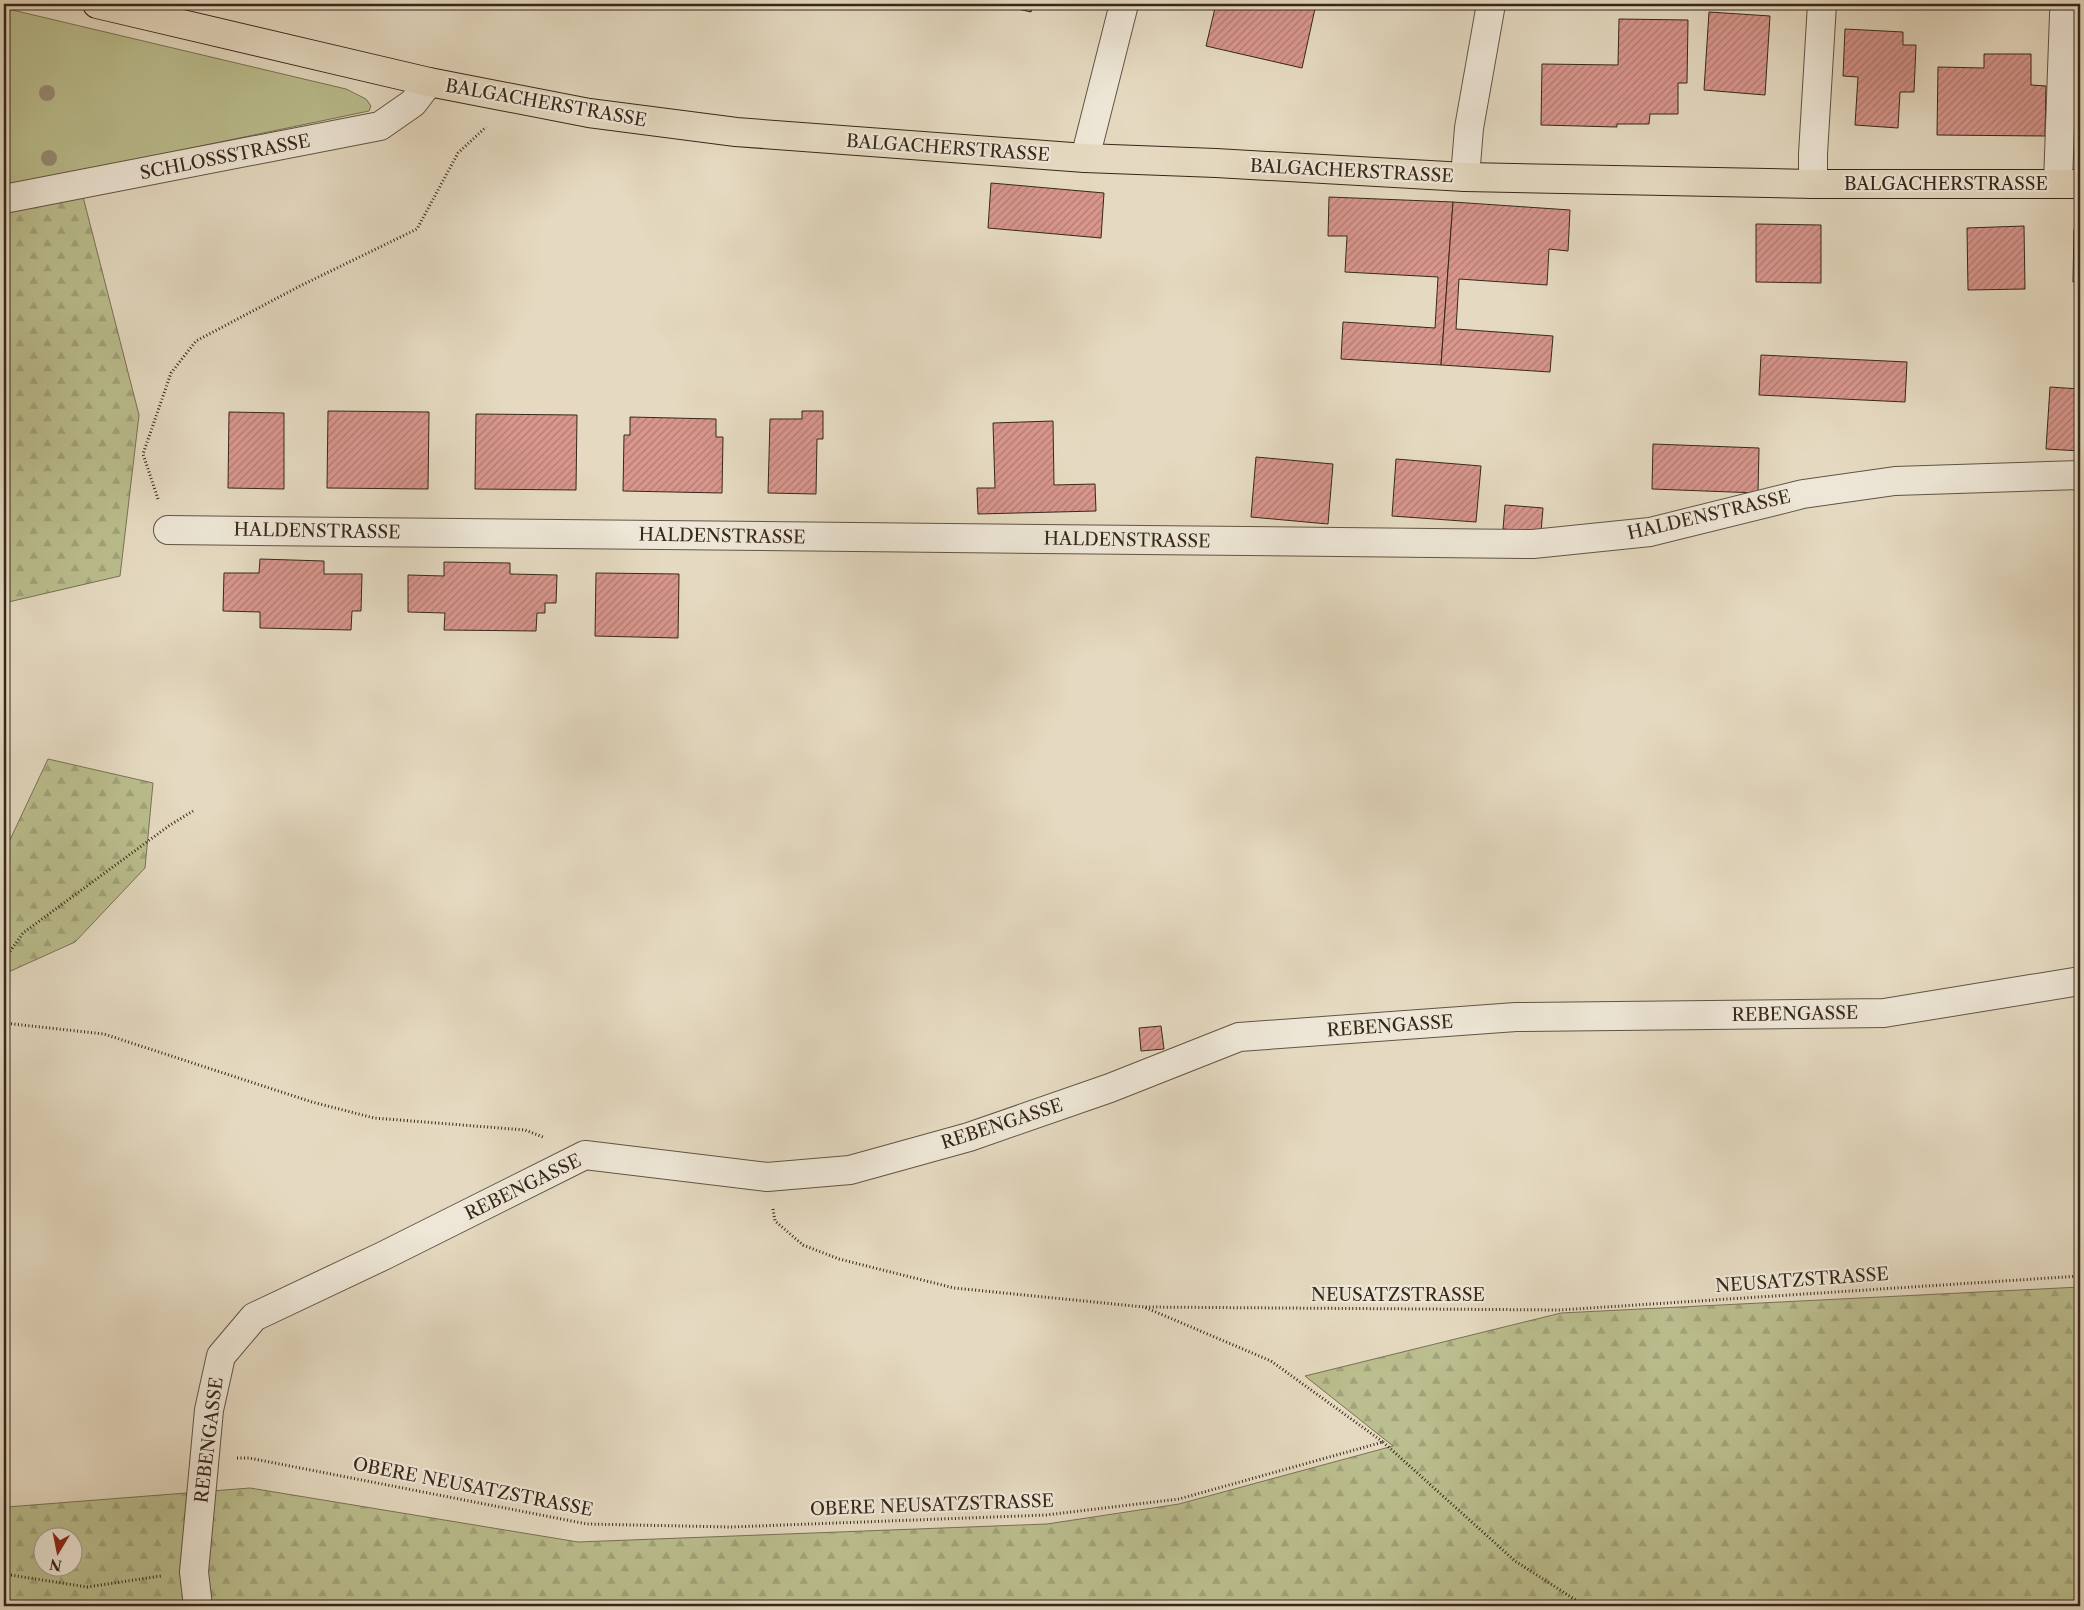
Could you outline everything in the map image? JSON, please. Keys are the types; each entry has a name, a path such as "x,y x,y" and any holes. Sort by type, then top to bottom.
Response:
{"main road":[{"name":"BALGACHERSTRASSE","path":"97,4 429,82 589,113 736,132 1085,158 1216,163 1465,177 1812,184 2069,183"}],"street":[{"path":"1085,158 1124,4"},
{"path":"1465,177 1469,128 1491,4"},
{"path":"1812,184 1812,154 1822,4"},
{"path":"2066,9 2069,183"},
{"name":"SCHLOSSSTRASSE","path":"4,199 380,126 413,104 429,82"},
{"name":"HALDENSTRASSE","path":"168,530 1533,544 1650,532 1803,494 1886,482 2080,475"},
{"name":"REBENGASSE","path":"198,1606 194,1572 209,1410 221,1356 254,1317 383,1256 586,1154 767,1177 850,1170 968,1137 1110,1088 1239,1037 1516,1017 1884,1013 2080,981"}],"path":[{"path":"168,530 143,454 171,373 196,341 300,286 417,229 458,153 486,127"},
{"path":"4,960 23,933 170,825 193,811"},
{"path":"4,1023 104,1034 312,1102 374,1118 525,1130 586,1154"},
{"name":"NEUSATZSTRASSE","path":"767,1177 775,1221 803,1245 839,1258 954,1288 1144,1307 1560,1310 2080,1276"},
{"path":"1144,1307 1271,1361 1383,1442 1515,1561 1585,1606"},
{"name":"OBERE NEUSATZSTRASSE","path":"204,1456 249,1458 588,1524 732,1526 1046,1515 1169,1500 1383,1442"},
{"path":"4,1574 87,1587 194,1572"}],"green space":[{"path":"4,8 346,89 366,99 371,106 369,111 4,187"},
{"path":"80,185 139,415 120,576 4,603 4,201"},
{"path":"48,759 153,783 145,868 75,942 4,974 4,849"},
{"path":"2080,1287 2080,1606 155,1606 145,1601 117,1606 4,1606 4,1494 7,1507 250,1488 578,1542 1047,1524 1179,1504 1393,1446 1305,1376 1561,1313"}],"building":[{"path":"996,4 1033,4 1031,12"},
{"path":"1216,4 1316,4 1302,68 1206,46"},
{"path":"1709,12 1770,16 1765,95 1704,90"},
{"path":"1619,19 1688,20 1687,83 1678,83 1678,114 1650,114 1649,124 1617,124 1617,127 1541,125 1542,64 1618,65"},
{"path":"1845,29 1903,32 1903,45 1916,45 1914,92 1900,92 1898,128 1855,125 1858,77 1843,76"},
{"path":"1984,54 2031,54 2031,85 2046,86 2045,136 1937,135 1938,67 1984,68"},
{"path":"2078,55 2080,55 2080,98 2076,98"},
{"path":"991,183 1104,193 1101,238 988,228"},
{"path":"1329,197 1453,202 1441,365 1341,359 1343,322 1435,328 1438,277 1345,272 1347,236 1328,236"},
{"path":"1453,202 1570,210 1568,251 1549,249 1547,285 1459,279 1456,329 1553,336 1550,372 1441,365"},
{"path":"1756,224 1821,225 1821,283 1756,282"},
{"path":"2024,226 2025,289 1968,290 1967,228"},
{"path":"2074,229 2080,229 2080,282 2073,282"},
{"path":"1761,355 1907,362 1905,402 1759,395"},
{"path":"2050,387 2080,389 2080,451 2046,449"},
{"path":"328,411 429,412 428,489 327,488"},
{"path":"802,411 823,411 823,439 817,439 816,494 768,493 770,419 802,419"},
{"path":"229,412 284,413 284,489 228,488"},
{"path":"476,414 577,415 576,490 475,489"},
{"path":"630,417 716,419 716,437 723,437 722,493 623,491 624,435 630,435"},
{"path":"1053,421 1054,485 1095,484 1096,511 978,514 977,488 995,488 993,423"},
{"path":"1653,444 1759,448 1758,493 1652,489"},
{"path":"1256,457 1333,464 1328,524 1251,517"},
{"path":"1396,459 1481,466 1476,522 1392,516"},
{"path":"1505,505 1543,508 1541,532 1503,529"},
{"path":"260,559 324,561 324,574 362,574 361,611 352,611 351,630 260,628 260,612 223,611 224,573 259,573"},
{"path":"444,562 510,563 510,574 557,575 556,603 545,603 545,613 537,613 536,631 444,630 445,613 408,612 408,575 444,576"},
{"path":"596,573 679,574 678,638 595,636"},
{"path":"1161,1026 1164,1049 1141,1051 1139,1028"}]}
